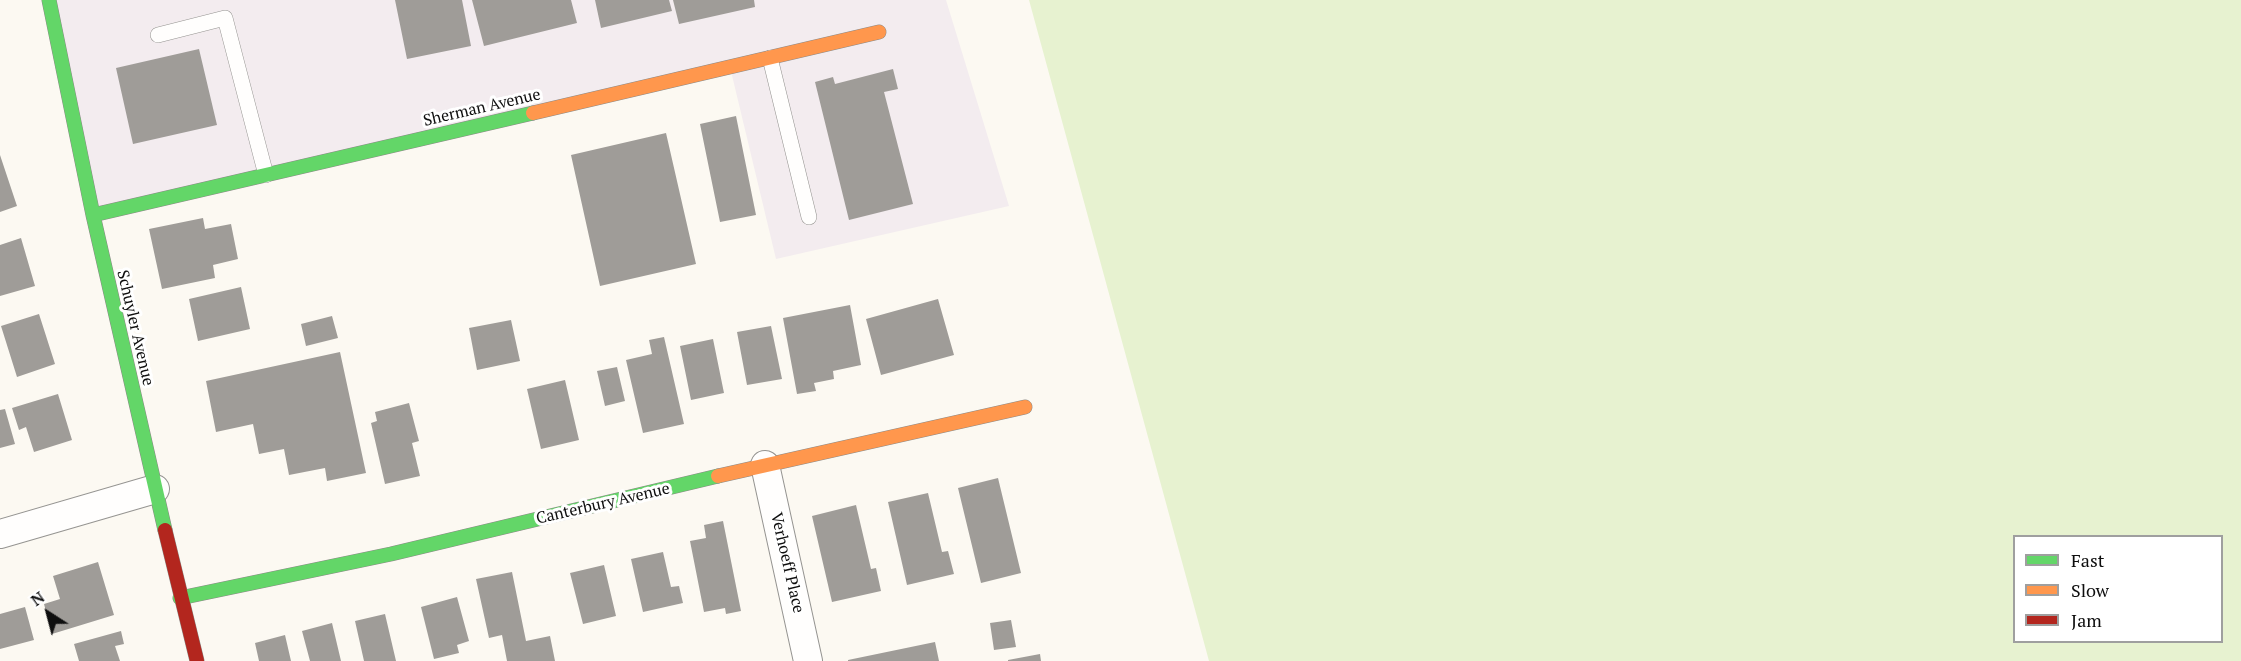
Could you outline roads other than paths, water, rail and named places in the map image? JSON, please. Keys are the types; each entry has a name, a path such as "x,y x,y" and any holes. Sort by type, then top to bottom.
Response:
{"street":[{"name":"Schuyler Avenue","path":"49,0 93,215 180,598 197,661"},
{"name":"Sherman Avenue","path":"93,215 879,32"},
{"name":"Canterbury Avenue","path":"180,598 391,554 1025,406"},
{"name":"Verhoeff Place","path":"765,465 808,661"},
{"path":"0,534 155,489"}],"lane":[{"path":"158,34 225,18 266,175"},
{"path":"770,58 809,217"}]}
